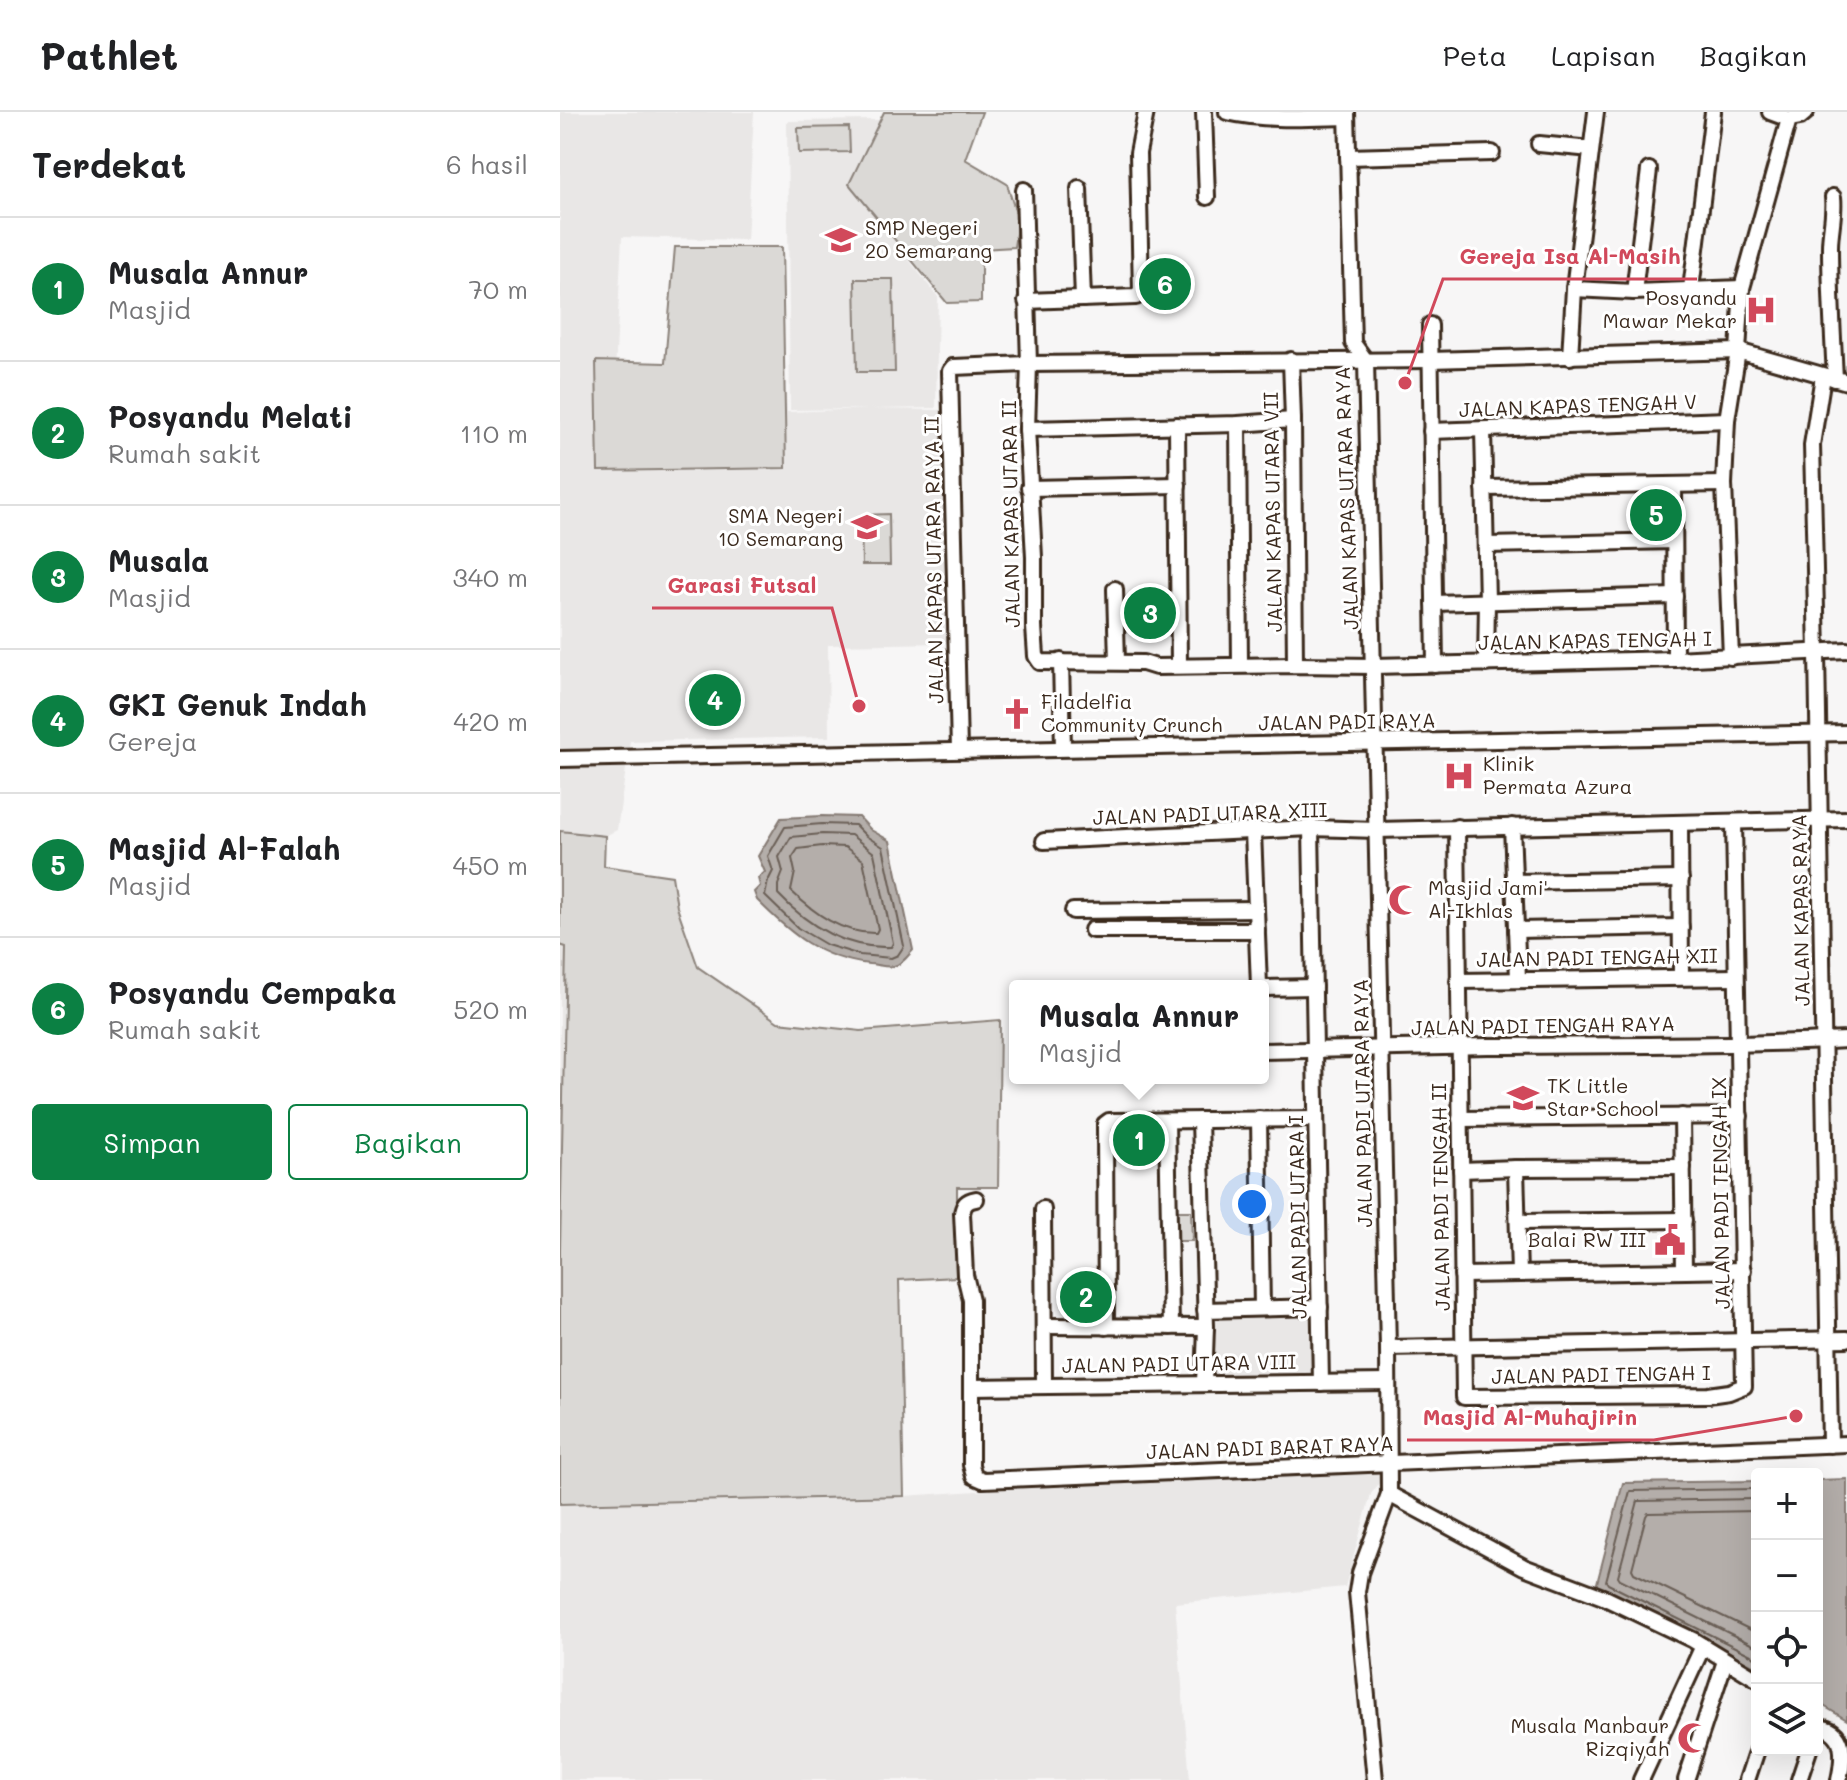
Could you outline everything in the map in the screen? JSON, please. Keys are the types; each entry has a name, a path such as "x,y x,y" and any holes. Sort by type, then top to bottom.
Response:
{"street":[{"path":"1026,301 1136,297 1141,292 1138,153 1146,112"},
{"path":"1204,112 1207,197"},
{"path":"1227,112 1280,118 1347,114"},
{"path":"1570,357 1574,289 1596,112"},
{"path":"1691,289 1713,112"},
{"path":"1770,112 1789,119 1806,112"},
{"name":"JALAN KAPAS UTARA RAYA","path":"1347,114 1353,343 1366,361 1375,741"},
{"path":"1731,657 1724,484 1727,420 1738,351 1742,288 1789,119"},
{"path":"1539,144 1591,149"},
{"path":"1348,157 1492,153"},
{"path":"1634,292 1649,170"},
{"path":"1079,188 1083,299"},
{"name":"JALAN KAPAS UTARA II","path":"1024,190 1029,364 1027,429 1034,557 1034,627 1036,656 1040,662"},
{"name":"JALAN KAPAS RAYA","path":"1830,1445 1812,445 1835,379 1830,243 1833,197"},
{"path":"1574,289 1634,292 1742,288"},
{"path":"1430,325 1435,665"},
{"path":"1029,364 1430,360 1738,351 1835,379"},
{"name":"JALAN KAPAS UTARA VII","path":"1291,360 1295,665"},
{"name":"JALAN KAPAS UTARA RAYA II","path":"959,750 951,368 1029,364"},
{"path":"1027,429 1293,420"},
{"name":"JALAN KAPAS TENGAH V","path":"1431,431 1727,420"},
{"path":"1238,424 1240,665"},
{"path":"1177,425 1179,666"},
{"path":"1483,430 1486,664"},
{"path":"1484,488 1724,484"},
{"path":"1029,488 1178,485"},
{"path":"1674,485 1675,659"},
{"path":"1486,545 1674,541"},
{"path":"1115,589 1117,662"},
{"path":"1434,603 1675,596"},
{"name":"JALAN KAPAS TENGAH I","path":"1040,662 1143,663 1156,667 1373,666 1675,659 1847,650"},
{"path":"1061,661 1063,748"},
{"name":"JALAN PADI RAYA","path":"560,759 1847,733"},
{"name":"JALAN PADI UTARA RAYA","path":"1375,741 1389,1494"},
{"name":"JALAN PADI UTARA XIII","path":"1044,841 1311,828 1377,830 1847,819"},
{"name":"JALAN PADI TENGAH IX","path":"1734,822 1744,1341"},
{"path":"1680,823 1681,976"},
{"path":"1512,826 1518,979"},
{"name":"JALAN PADI TENGAH II","path":"1457,827 1463,1347"},
{"name":"JALAN PADI UTARA I","path":"1311,828 1321,1383"},
{"path":"1253,831 1261,980"},
{"path":"1514,882 1681,879"},
{"path":"1073,911 1256,909"},
{"path":"1173,910 1173,929"},
{"path":"1516,930 1681,927"},
{"path":"1092,930 1257,930"},
{"name":"JALAN PADI TENGAH XII","path":"1458,981 1736,977"},
{"path":"1269,987 1314,987"},
{"name":"JALAN PADI TENGAH RAYA","path":"1269,1051 1847,1040"},
{"path":"1682,1116 1684,1271"},
{"path":"1460,1119 1740,1116"},
{"path":"1259,1119 1262,1308"},
{"path":"1106,1327 1105,1124 1109,1121 1316,1119"},
{"path":"1200,1120 1206,1327 1204,1384"},
{"path":"1167,1121 1171,1327"},
{"path":"1461,1170 1683,1167"},
{"path":"1516,1168 1519,1274"},
{"path":"971,1387 971,1300 965,1275 962,1213 964,1204 976,1199"},
{"path":"1043,1209 1044,1386"},
{"path":"1519,1222 1684,1220"},
{"path":"1462,1275 1743,1270"},
{"path":"1205,1310 1320,1307"},
{"path":"1044,1326 1206,1327"},
{"name":"JALAN PADI TENGAH I","path":"1388,1348 1847,1339"},
{"name":"JALAN PADI TENGAH I","path":"1463,1347 1464,1397 1708,1395 1744,1386 1744,1341"},
{"name":"JALAN PADI UTARA VIII","path":"971,1387 1388,1382"},
{"name":"JALAN PADI BARAT RAYA","path":"971,1387 971,1465 974,1476 983,1480 1388,1470 1847,1444"},
{"path":"1375,1780 1357,1592 1360,1573 1389,1494 1524,1567 1603,1597 1703,1646 1751,1676"},
{"path":"1641,1780 1703,1646"},
{"path":"1686,1780 1725,1661"},
{"path":"1823,1728 1835,1734 1844,1747 1839,1780"},
{"path":"1747,1780 1755,1756"},
{"path":"1799,1780 1807,1756"}],"shaded area":[{"path":"560,112 754,112 747,240 622,237 614,392 779,391 786,393 787,412 867,409 790,410 787,121 879,120 849,184 938,297 936,408 871,409 941,410 949,643 828,645 829,737 630,741 617,830 605,836 560,831"},
{"path":"884,112 982,112 965,159 1007,184 1018,220 1014,247 981,249 981,302 947,303 849,184"},
{"path":"849,127 850,152 799,153 798,128"},
{"path":"675,247 782,247 786,468 598,471 596,361 665,363"},
{"path":"855,279 893,279 895,372 857,372"},
{"path":"889,514 890,565 862,565 861,515"},
{"path":"560,831 605,836 604,866 672,876 677,907 698,967 778,1022 861,1031 1000,1020 998,1187 957,1187 957,1277 899,1280 904,1496 560,1504 560,1249 566,947 560,945"},
{"path":"560,945 566,946 560,1249"},
{"path":"1176,1211 1191,1211 1192,1241 1177,1241"},
{"path":"1318,1308 1319,1380 1208,1382 1207,1311"},
{"path":"1378,1468 1380,1482 1371,1494 1345,1587 1175,1603 1190,1780 560,1780 560,1502 904,1496"}],"water":[{"path":"859,817 871,830 890,841 913,950 897,965 851,961 820,950 794,934 757,900 754,892 760,886 758,878 765,872 758,856 781,818"},
{"path":"1847,1479 1847,1720 1823,1706 1823,1480"},
{"path":"1751,1481 1751,1664 1596,1587 1623,1483"}],"place":[{"name":"SMP Negeri 20 Semarang","path":"841,240"},
{"name":"Posyandu Cempaka","path":"1165,284"},
{"name":"Posyandu Mawar Mekar","path":"1761,310"},
{"name":"Gereja Isa Al-Masih","path":"1405,383"},
{"name":"Masjid Al-Falah","path":"1656,515"},
{"name":"SMA Negeri 10 Semarang","path":"867,527"},
{"name":"Musala","path":"1150,613"},
{"name":"GKI Genuk Indah","path":"715,700"},
{"name":"Garasi Futsal","path":"859,706"},
{"name":"Filadelfia Community Crunch","path":"1017,714"},
{"name":"Klinik Permata Azura","path":"1459,776"},
{"name":"Masjid Jami' Al-Ikhlas","path":"1404,900"},
{"name":"TK Little Star School","path":"1523,1098"},
{"name":"Musala Annur","path":"1139,1140"},
{"name":"Balai RW III","path":"1670,1240"},
{"name":"Posyandu Melati","path":"1086,1297"},
{"name":"Masjid Al-Muhajirin","path":"1796,1416"},
{"name":"Musala Manbaur Rizqiyah","path":"1693,1738"}]}
